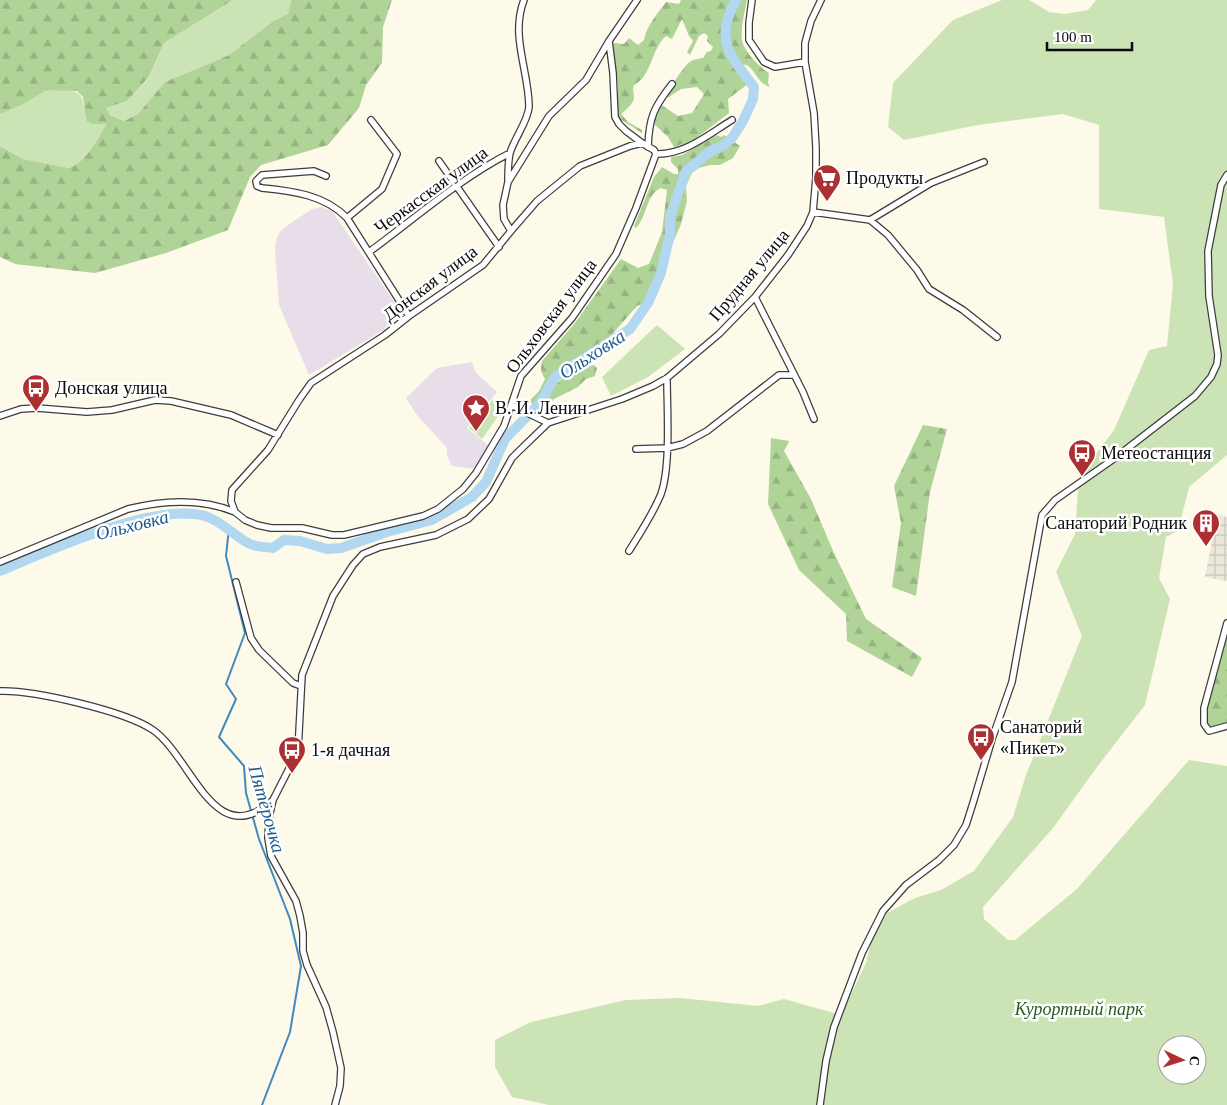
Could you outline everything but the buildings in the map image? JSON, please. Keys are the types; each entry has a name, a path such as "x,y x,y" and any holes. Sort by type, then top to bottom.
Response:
{"street":[{"name":"Черкасская улица","path":"508,182 510,153 529,109 528,92 520,51 519,23 524,0"},
{"path":"511,231 504,219 503,205 508,182 549,116 586,80 609,41 637,0"},
{"path":"752,0 749,40 764,62 775,67 805,62"},
{"name":"Прудная улица","path":"335,1105 340,1086 341,1068 328,1014 303,951 303,933 296,901 271,856 268,838 269,818 273,800 298,751 300,686 305,665 333,596 340,583 364,554 380,547 436,535 468,519 489,499 518,451 548,423 622,400 667,378 712,341 755,297 788,254 807,226 813,212 816,177 814,114 805,62 805,43 811,21 821,0"},
{"path":"609,41 613,72 615,117 619,124 656,154 666,154 690,146 732,120"},
{"path":"648,147 651,120 655,106 672,84"},
{"path":"347,218 382,189 397,154 371,120"},
{"name":"Донская улица","path":"236,512 231,501 232,490 268,450 299,400 312,383 385,335 409,316 483,265 537,201 580,166 630,146 642,144"},
{"name":"Черкасская улица","path":"369,252 494,161 510,153"},
{"name":"Ольховская улица","path":"0,562 128,509 149,504 200,502 219,505 236,512 245,520 257,526 302,528 332,535 344,535 423,516 449,501 463,489 476,473 504,426 521,376 572,318 616,254 656,154"},
{"path":"439,161 499,247"},
{"path":"870,220 931,183 984,162"},
{"path":"326,176 314,170 262,175 256,181 257,186 262,188 299,192 338,208 347,218 409,316"},
{"path":"820,1105 834,1027 862,953 883,911 906,885 939,860 954,845 966,825 992,739 1012,682 1042,515 1054,500 1116,458 1179,410 1204,386 1217,364 1218,355 1209,296 1208,251 1221,185 1227,175"},
{"path":"813,212 870,220 888,235 917,270 929,289 963,310 997,337"},
{"path":"755,297 814,419"},
{"path":"636,449 667,448 684,444 707,431 778,375 794,376"},
{"path":"629,551 649,518 661,494 664,482 667,448 667,378"},
{"path":"0,416 21,409 37,408 87,412 112,410 155,400 230,415 278,435"},
{"path":"511,404 548,423"},
{"path":"236,582 251,638 293,684 300,686"},
{"path":"1227,623 1204,708 1204,724 1209,731 1227,726"},
{"path":"0,691 30,693 67,701 114,713 143,724 154,731 171,747 209,801 224,813 242,815 257,812 273,800"}],"shaded area":[{"path":"321,207 332,211 401,312 389,321 385,329 309,375 279,305 275,249 279,233 285,227 312,209"},
{"path":"472,362 476,373 497,392 467,428 489,446 476,469 452,466 447,456 447,448 416,414 406,398 437,368"},
{"path":"1217,515 1227,517 1227,581 1205,577"}],"green space":[{"path":"0,0 233,0 164,43 149,77 127,101 106,108 110,115 124,121 138,114 165,82 229,55 273,21 288,14 291,0 392,0 383,27 382,63 366,85 359,108 328,145 261,165 250,177 228,230 166,253 95,273 15,264 0,257 0,146 23,159 69,168 81,161 107,124 92,124 86,121 83,97 77,91 47,90 20,106 0,114"},
{"path":"233,0 291,0 288,14 273,21 229,55 165,82 138,114 124,121 110,115 106,108 127,101 149,78 164,43"},
{"path":"681,0 747,0 742,28 743,44 754,60 769,73 768,83 770,87 764,84 747,65 736,65 748,84 728,99 729,113 694,140 674,147 668,137 655,125 655,116 660,104 678,116 692,113 704,94 697,87 681,89 669,97 664,97 691,61 703,58 707,52 711,51 713,47 707,41 708,36 704,33 699,36 690,55 687,52 693,41 682,19 672,39 666,36 661,41 648,69 640,81 634,85 633,102 621,114 628,122 642,130 642,133 620,119 618,113 618,84 612,43 624,44 629,38 638,45 644,40 650,25 666,2 679,4"},
{"name":"Курортный парк","path":"1002,0 1029,0 1049,12 1065,14 1088,10 1096,0 1227,0 1227,455 1189,487 1178,531 1166,537 1159,578 1170,599 1145,705 1053,828 983,907 984,919 1008,940 1015,940 1077,889 1189,760 1227,766 1227,1105 549,1105 512,1097 495,1067 495,1040 531,1022 626,1000 680,998 758,1006 784,999 841,1015 866,963 871,941 887,913 915,898 941,890 974,871 1013,817 1026,775 1082,636 1056,572 1075,534 1078,490 1085,468 1114,430 1149,350 1167,346 1173,284 1164,217 1099,209 1099,125 1063,114 978,125 904,140 888,127 893,83 953,20"},
{"path":"47,90 71,91 80,95 84,104 86,121 92,124 108,124 81,161 69,168 23,159 0,146 0,114 20,106"},
{"path":"716,135 721,137 724,135 740,146 733,158 720,165 709,165 699,168 692,173 686,186 687,201 681,224 671,247 663,252 659,273 644,303 637,306 607,340 556,372 534,405 529,401 539,391 545,379 541,370 542,361 575,323 621,259 638,268 649,264 662,232 667,190 661,188 652,195 640,223 636,228 634,226 654,177 662,167 674,174 678,174 678,169 671,162 671,157 682,155"},
{"path":"657,325 685,349 648,377 611,396 602,377"},
{"path":"594,365 597,368 595,376 586,379 578,387 554,399 545,409 541,410 549,394 566,375"},
{"path":"493,399 504,408 482,439 469,428"},
{"path":"923,425 947,429 930,492 916,596 892,587 901,523 894,486"},
{"path":"771,438 789,441 784,451 811,499 834,553 866,619 922,658 912,677 847,641 846,614 799,570 768,504"},
{"path":"1227,631 1227,724 1210,728 1206,723 1206,708"}],"waterway":[{"name":"Ольховка","path":"0,571 73,541 130,522 158,516 184,514 211,518 244,541 255,546 273,548 284,540 300,541 327,549 341,548 387,532 432,520 472,497 486,482 505,439 540,403 555,377 630,329 648,303 661,273 670,234 670,217 686,171 712,150 723,146 732,138 743,121 753,99 754,87 732,57 726,42 727,23 736,0"},
{"name":"Пятёрочка","path":"229,528 226,556 245,633 226,684 236,699 219,737 244,766 246,793 259,839 290,919 301,966 290,1032 262,1105"}],"place":[{"name":"Продукты","path":"827,202"},
{"name":"Донская улица","path":"36,412"},
{"name":"В. И. Ленин","path":"476,432"},
{"name":"Метеостанция","path":"1082,477"},
{"name":"Санаторий Родник","path":"1206,547"},
{"name":"Санаторий «Пикет»","path":"981,761"},
{"name":"1-я дачная","path":"292,774"}]}
